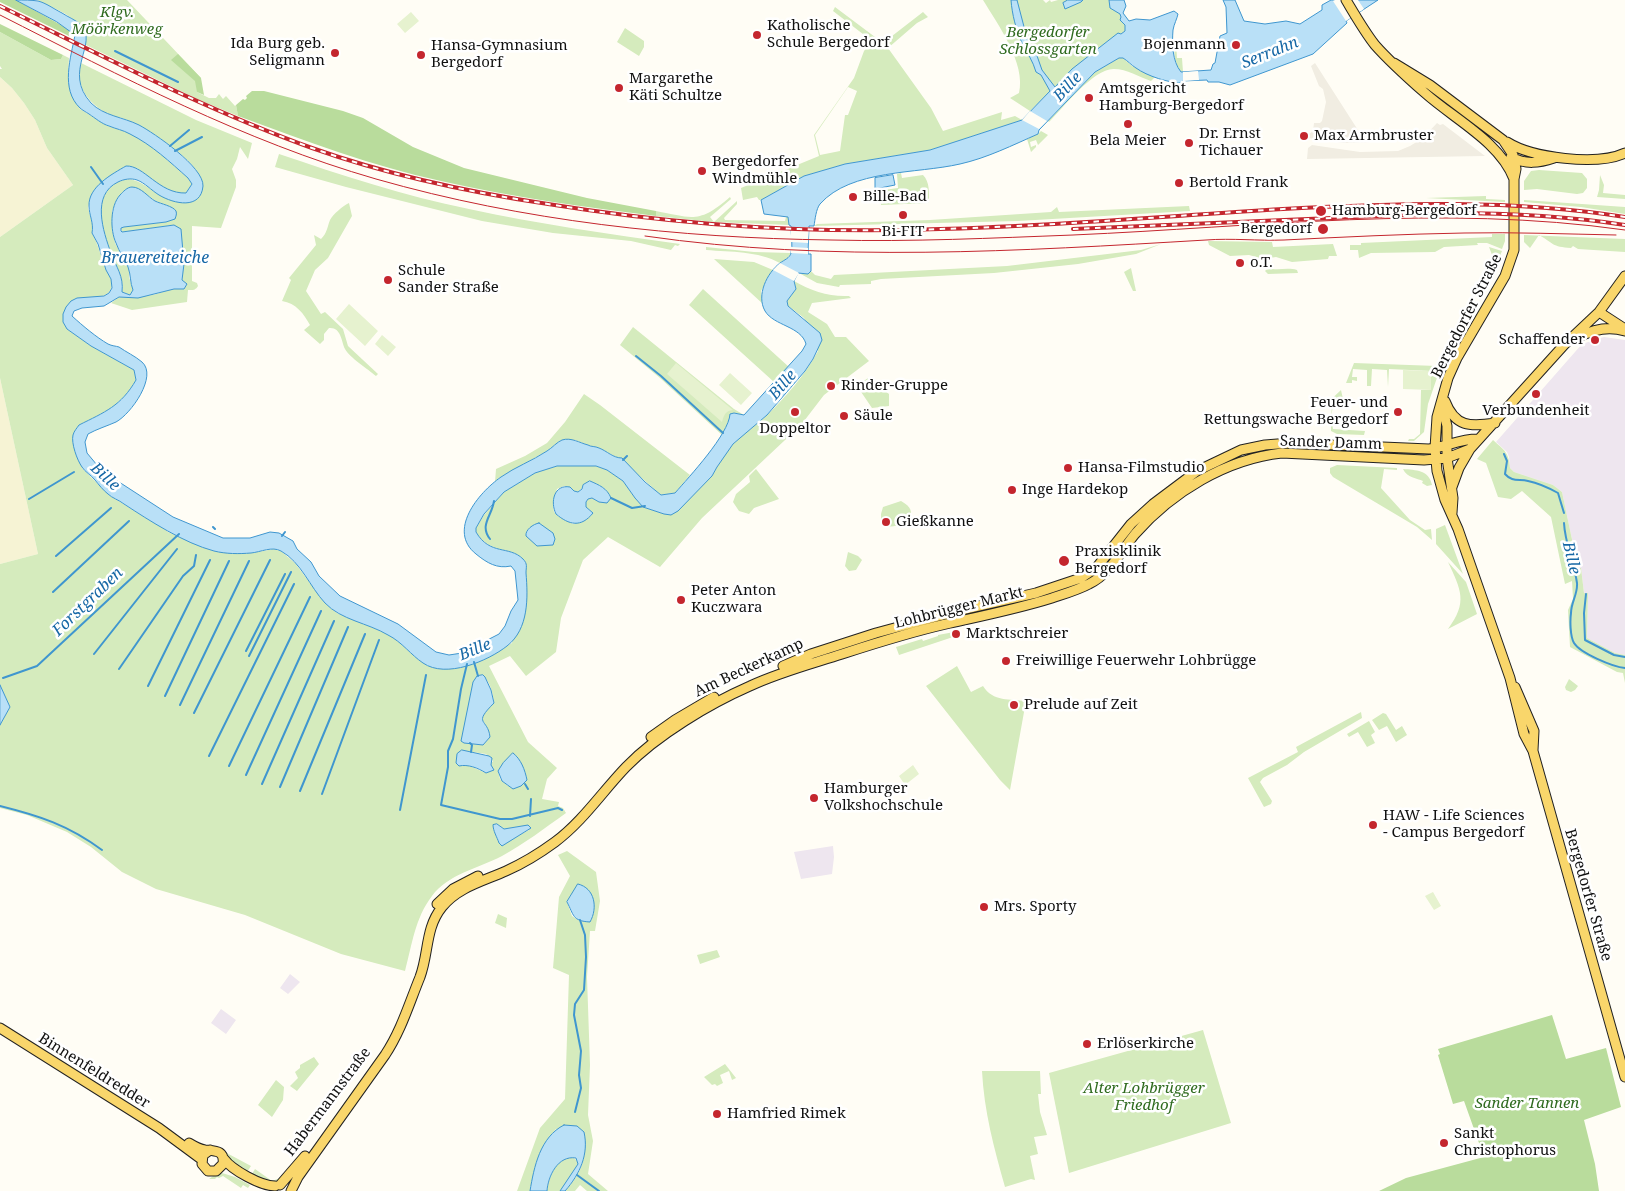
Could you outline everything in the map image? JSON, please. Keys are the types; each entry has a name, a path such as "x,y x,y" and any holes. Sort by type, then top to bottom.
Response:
{"main road":[{"name":"Bergedorfer Straße","path":"1346,0 1377,46 1394,63 1445,110 1488,142 1500,154 1516,163"},
{"name":"Bergedorfer Straße","path":"1394,63 1430,85 1503,140 1516,163 1514,179 1514,250 1503,281 1458,358 1442,400 1437,417 1436,460 1445,500 1452,513 1510,678 1524,734 1533,751 1625,1077"},
{"path":"1503,140 1521,150 1550,157"},
{"path":"1516,163 1534,156 1606,159 1625,153"},
{"name":"Sander Damm","path":"1044,595 1086,586 1096,580 1107,570 1139,529 1159,511 1201,480 1233,465 1266,455 1282,453 1436,460 1447,458 1470,448 1495,423 1564,345 1600,312 1625,276"},
{"path":"1600,312 1625,330"},
{"path":"1564,345 1596,330 1612,328 1625,330"},
{"name":"Bergedorfer Straße","path":"1442,400 1447,426 1447,458 1453,498 1452,513"},
{"path":"1442,400 1462,423 1477,426 1495,423"},
{"name":"Sander Damm","path":"1044,595 1089,574 1097,567 1131,524 1153,504 1197,472 1240,450 1290,443 1411,449 1435,448 1469,439 1479,440"},
{"path":"1452,490 1459,468 1470,448"},
{"name":"Lohbrügger Markt","path":"878,637 961,610 1044,595"},
{"name":"Am Beckerkamp","path":"560,834 586,814 642,752 660,738 712,705 768,678 878,637"},
{"name":"Habermannstraße","path":"291,1191 298,1177 385,1055 397,1035 420,976 431,927 440,910 447,902 468,887 527,860 560,834"},
{"name":"Binnenfeldredder","path":"0,1028 173,1137 202,1159"},
{"name":"Habermannstraße","path":"275,1187 301,1162 367,1072 397,1035"},
{"name":"Binnenfeldredder","path":"173,1137 210,1150"},
{"path":"224,1159 223,1166 212,1172 206,1170 202,1164 205,1152 210,1150 220,1152 224,1159 234,1168 247,1176 266,1185 275,1187 286,1186 291,1191"},
{"path":"218,1170 231,1173 264,1191"}],"shaded area":[{"path":"1315,63 1365,141 1372,142 1344,143 1308,138 1309,134 1313,131 1314,123 1322,121 1326,102 1323,89 1319,86 1311,66"},
{"path":"0,77 24,103 35,120 47,148 73,185 0,237"},
{"path":"1437,123 1443,124 1485,156 1307,159 1308,148 1312,145 1360,152 1398,151 1423,138"},
{"path":"1604,337 1625,340 1625,655 1615,653 1587,638 1588,594 1584,593 1581,568 1578,568 1562,492 1553,485 1514,472 1510,468 1507,452 1496,442 1582,344"},
{"path":"0,378 38,554 0,564"},
{"path":"833,846 832,874 801,879 794,852"},
{"path":"290,974 300,982 288,994 280,988"},
{"path":"221,1009 236,1020 226,1034 211,1023"}],"green space":[{"path":"0,0 16,0 70,30 69,36 0,2"},
{"name":"Klgv. Möörkenweg","path":"37,0 127,0 201,78 197,92 209,98 216,98 219,94 223,99 226,96 236,105 238,116 197,99 86,45 82,28 76,22 69,16"},
{"name":"Bergedorfer Schlossgarten","path":"983,0 1043,0 1046,3 1050,0 1051,2 1058,0 1124,0 1126,6 1123,13 1129,21 1132,21 1123,33 1091,55 1030,111 1010,98 1019,93 1020,81 1015,57"},
{"path":"835,7 883,43 923,12 928,17 917,23 888,48 931,108 943,131 1002,112 1001,120 1015,116 1022,120 930,150 845,164 804,176 761,200 757,197 743,200 741,188 819,156 814,135 854,78 864,51 872,41 833,11","holes":["848,87 857,91 848,115 845,115 840,151 820,155 815,135"]},
{"path":"411,12 419,21 405,33 397,24"},
{"path":"0,24 63,55 61,59 51,60 0,32"},
{"path":"625,28 644,41 644,47 639,56 617,42"},
{"path":"0,32 51,60 61,59 63,55 69,58 68,76 70,88 80,109 108,126 130,133 149,144 188,178 192,184 186,193 172,191 153,181 137,168 94,190 90,200 88,208 93,226 92,233 112,287 110,291 101,296 77,298 67,329 91,346 134,370 136,380 124,396 112,407 79,425 82,468 109,495 168,532 200,546 214,551 252,553 274,549 281,551 295,563 325,603 337,613 388,634 428,666 467,665 489,657 512,643 526,572 525,561 513,553 487,544 476,532 476,528 484,515 504,492 535,473 557,466 596,466 607,470 623,481 643,507 664,514 712,476 730,447 780,402 813,360 818,351 804,318 787,305 787,301 796,289 794,281 820,293 849,296 851,298 812,303 808,312 827,324 835,337 846,337 869,361 824,395 801,425 702,518 660,567 608,537 583,560 561,618 556,652 526,676 510,656 489,666 528,742 557,768 547,779 542,799 559,802 558,806 563,808 566,813 510,851 464,872 439,888 426,904 422,913 405,971 341,954 245,915 156,889 122,872 91,847 67,832 27,815 0,808 0,725 10,707 0,685 0,564 38,554 0,378 0,237 73,185 47,148 35,120 24,103 0,77 0,69 2,69 0,66","holes":["590,481 604,488 611,498 599,502 592,498 588,499 586,507 593,513 589,517 573,524 554,512 553,506 557,489 564,486 578,492 583,485","482,675 487,680 492,691 494,703 484,714 483,720 490,737 483,745 464,743 462,741 473,682 478,676","465,751 486,754 493,761 490,765 494,770 486,773 465,764","512,754 518,757 508,786 500,779 498,771","497,824 504,829 522,826 529,830 504,845 498,839"]},
{"path":"1174,42 1176,42 1177,58 1182,58 1183,72 1178,68"},
{"path":"178,54 201,78 204,95 197,92 195,81 171,60"},
{"path":"1119,58 1123,58 1132,66 1155,77 1151,81 1124,70 1106,70 1088,82 1048,121 1095,72"},
{"path":"81,63 196,120 252,143 248,159 240,147 232,169 236,180 236,187 221,228 192,226 192,281 197,283 198,286 195,289 188,290 187,302 132,310 111,303 119,297 148,296 172,289 184,289 182,280 184,264 174,225 122,232 121,228 124,227 166,222 172,208 155,201 146,194 112,210 115,243 129,269 133,290 130,295 122,292 121,276 110,252 102,220 102,204 108,190 116,183 130,179 137,181 165,198 201,193 202,181 192,165 165,142 131,122 112,116 90,101 79,80"},
{"path":"252,91 264,91 363,118 413,147 464,168 587,198 656,211 656,216 494,192 415,175 364,160 313,144 238,116 236,105 243,99 245,100 246,96"},
{"path":"1041,131 1048,135 1038,145 1036,140 1030,142 1031,147 1036,145 1031,152 1027,139"},
{"path":"279,154 373,185 445,204 548,224 680,244 678,246 675,245 671,250 631,241 553,233 482,221 275,167"},
{"path":"1531,171 1582,173 1587,179 1587,188 1583,193 1577,194 1537,189 1524,190 1524,181"},
{"path":"901,173 902,178 923,175 928,184 929,203 881,205 880,194 884,193 884,190 898,188 897,174"},
{"path":"1600,175 1604,185 1603,193 1625,195 1625,199 1597,197"},
{"path":"1486,196 1486,199 1505,200 1505,202 1426,198"},
{"path":"730,197 731,199 710,217 714,222 656,216 656,211 695,217 711,212"},
{"path":"1524,200 1625,207 1625,214 1581,207 1524,202"},
{"path":"737,201 737,204 724,218 725,220 785,221 786,217 788,217 789,225 714,222"},
{"path":"349,203 352,216 328,258 315,270 306,291 321,314 325,312 343,329 348,346 378,374 376,376 347,352 336,330 329,328 324,334 324,340 320,344 304,330 310,325 302,313 291,304 282,301 291,280 289,278 316,245 314,235 321,239 326,232 331,218 338,210"},
{"path":"1189,206 1190,211 1018,221 814,226 817,224 930,220 1051,212 1057,207 1059,212"},
{"path":"1492,234 1505,234 1502,249 1487,243 1477,243 1478,245 1444,247 1435,252 1371,253 1359,258 1358,250 1350,250 1350,245 1361,245 1361,243 1492,237"},
{"path":"1524,235 1539,236 1530,248 1524,242"},
{"path":"1540,236 1625,239 1625,252 1578,249 1573,246 1571,248 1560,247"},
{"path":"1208,241 1272,242 1273,247 1333,244 1337,256 1329,256 1328,259 1292,262 1276,257 1264,259 1249,255 1230,256 1209,245"},
{"path":"1161,244 1136,254 1078,264 994,273 881,279 871,281 871,284 840,285 839,287 817,283 799,273 808,274 811,271 815,275 831,279 834,275 1007,266 1141,250"},
{"path":"706,247 754,252 791,253 788,258 780,263 754,254 706,250"},
{"path":"1489,247 1502,251 1491,277 1494,260"},
{"path":"714,259 754,262 773,270 761,291 763,304"},
{"path":"1131,268 1136,291 1133,291 1124,272"},
{"path":"1268,268 1293,269 1297,270 1298,273 1268,274 1265,271"},
{"path":"703,289 789,367 774,382 689,305"},
{"path":"349,304 378,331 365,346 336,319"},
{"path":"633,327 734,409 744,415 734,413 722,435 660,378 620,345"},
{"path":"382,335 396,347 388,356 375,344"},
{"path":"676,363 733,410 725,414 722,422 667,374"},
{"path":"1354,363 1437,366 1437,369 1440,369 1428,404 1424,432 1414,441 1408,441 1420,434 1421,390 1431,390 1431,371 1389,369 1388,387 1387,370 1372,369 1371,386 1367,386 1367,370 1353,369 1352,377 1357,377 1357,381 1352,380 1352,383 1346,383"},
{"path":"1403,370 1431,371 1431,390 1403,389"},
{"path":"730,373 752,393 741,405 719,385"},
{"path":"868,378 889,394 889,406 872,408 857,386"},
{"path":"1341,390 1343,399 1334,399 1331,418 1332,405 1325,405"},
{"path":"584,394 690,475 675,493 661,495 620,459 597,447 575,440 561,440 547,451 495,482 496,469 525,456 547,443 565,422"},
{"path":"1331,423 1333,429 1365,431 1364,435 1337,434 1331,431"},
{"path":"1493,440 1505,452 1510,468 1514,472 1553,485 1562,492 1578,568 1581,568 1584,593 1588,593 1587,638 1615,653 1625,655 1625,683 1623,673 1617,672 1570,647 1568,610 1573,599 1572,581 1565,584 1551,517 1522,491 1511,499 1498,497 1486,463 1477,459"},
{"path":"1337,465 1397,468 1397,470 1384,469 1381,488 1410,520 1425,530 1431,529 1432,540 1417,527 1333,477 1330,473 1330,468"},
{"path":"756,469 779,499 754,508 749,514 739,511 733,502 736,494 750,482 749,476"},
{"path":"1403,469 1425,474 1432,485 1427,486 1422,483 1423,481 1407,474"},
{"path":"901,501 908,506 911,512 910,517 901,524 894,526 881,524 883,507"},
{"path":"1445,525 1463,574 1436,544 1436,529"},
{"path":"848,552 862,560 856,570 849,571 845,566"},
{"path":"1448,562 1466,582 1477,614 1448,629 1458,611 1460,596 1459,588"},
{"path":"954,632 956,636 899,655 896,647 922,639 923,641 938,635"},
{"path":"957,666 971,692 983,686 992,695 997,697 1026,701 1010,790 926,686"},
{"path":"1569,679 1578,686 1571,692 1566,690 1565,687"},
{"path":"1361,712 1362,718 1263,778 1260,782 1272,801 1271,804 1264,807 1248,778 1298,752 1296,747"},
{"path":"1383,713 1386,714 1396,730 1402,726 1407,735 1396,742 1387,726 1379,730 1372,720"},
{"path":"1369,721 1375,732 1371,735 1375,743 1367,747 1358,732 1349,737 1347,734"},
{"path":"913,765 919,774 905,785 899,776"},
{"path":"567,851 596,872 600,901 595,931 590,931 587,977 590,1065 588,1115 593,1141 588,1174 608,1191 587,1191 580,1185 575,1191 565,1191 580,1170 585,1147 556,1129 538,1158 530,1191 517,1191 540,1128 565,1099 569,975 553,968 559,897 570,876 558,855","holes":["572,894 580,921 572,916 567,902"]},
{"path":"1433,892 1441,906 1434,910 1425,896"},
{"path":"498,914 507,918 506,928 495,923"},
{"path":"717,950 720,957 700,964 697,955"},
{"name":"Sander Tannen","path":"1552,1015 1566,1059 1606,1048 1621,1107 1584,1120 1595,1164 1599,1191 1379,1191 1406,1178 1484,1157 1464,1101 1453,1104 1438,1055 1440,1054 1438,1049"},
{"name":"Alter Lohbrügger Friedhof","path":"1203,1030 1231,1123 1069,1173 1049,1073"},
{"path":"314,1057 319,1064 297,1091 290,1086 298,1078 295,1072 300,1068 300,1065"},
{"path":"725,1064 736,1078 732,1080 729,1071 720,1075 723,1083 717,1086 715,1084 712,1085 704,1077"},
{"path":"982,1071 1040,1071 1041,1094 1038,1094 1040,1112 1047,1135 1034,1137 1038,1154 1030,1156 1035,1180 1031,1179 1005,1187 987,1115"},
{"path":"276,1080 284,1087 283,1100 272,1117 258,1105"},
{"path":"223,1151 251,1166 247,1172 230,1163"},
{"path":"572,1157 578,1161 578,1164 563,1189 560,1191 547,1191 548,1183 557,1164 561,1160"},
{"path":"255,1169 272,1181 280,1178 282,1180 273,1183 252,1174"},
{"path":"222,1173 250,1185 248,1188 243,1185 241,1188 223,1176 209,1179 216,1174"}],"water":[{"path":"16,0 41,2 81,25 85,32 86,41 80,69 80,80 83,91 91,103 108,114 139,125 177,151 196,170 203,186 201,194 197,199 186,203 165,198 143,183 132,179 118,182 104,195 101,214 108,244 121,276 122,292 130,295 133,290 128,267 114,238 112,218 114,205 120,195 130,187 135,187 155,201 172,208 176,211 176,215 175,219 166,222 124,227 121,228 121,231 174,225 181,229 184,264 182,280 187,284 184,289 174,289 138,298 119,297 104,306 82,308 74,311 72,316 99,338 108,344 119,347 142,362 146,368 147,376 141,394 122,418 88,434 85,442 87,453 97,465 116,480 173,517 223,538 250,538 270,532 279,533 293,541 297,549 311,562 319,576 340,596 398,624 436,652 449,655 462,653 499,634 518,600 515,571 511,566 497,566 484,560 468,545 464,535 465,524 475,502 492,484 506,473 547,451 560,441 569,439 598,447 613,456 622,458 645,482 661,495 675,493 716,444 723,433 730,414 744,415 802,351 806,344 799,333 774,320 765,311 763,305 762,291 767,278 775,267 787,259 791,253 792,243 791,226 789,225 788,217 764,214 761,200 804,176 845,164 930,150 1022,120 1050,91 1041,75 1036,72 1022,43 1012,11 1011,0 1017,0 1028,42 1036,53 1042,70 1055,87 1072,69 1118,33 1121,34 1125,31 1125,25 1120,20 1120,14 1110,8 1109,0 1124,0 1126,6 1123,13 1129,21 1136,19 1150,20 1174,11 1178,14 1173,30 1173,46 1174,57 1181,72 1211,70 1215,63 1220,36 1227,33 1226,7 1223,0 1235,0 1244,21 1265,24 1286,21 1300,24 1322,10 1322,5 1331,0 1378,0 1346,21 1347,23 1313,54 1230,85 1208,82 1207,80 1177,83 1146,74 1123,58 1119,58 1095,72 1039,130 1038,134 1000,151 960,164 867,179 849,184 833,193 820,204 814,226 809,226 808,254 811,254 811,271 808,274 798,273 794,281 796,289 787,301 788,306 820,333 822,340 805,371 767,415 733,444 712,476 678,511 671,515 643,507 623,481 607,470 596,466 557,466 535,473 504,492 484,514 476,528 476,532 487,544 512,552 526,562 527,602 520,631 507,646 489,657 455,669 443,669 423,663 393,638 331,609 294,562 281,551 270,549 237,554 214,551 191,543 110,495 82,467 74,447 73,435 75,431 79,425 105,412 118,402 136,380 134,370 91,346 67,329 63,322 63,314 71,301 77,298 104,296 112,288 111,279 92,233 89,206 92,193 102,182 126,166 139,170 160,185 176,192 186,193 192,184 188,178 146,143 104,124 80,108 70,92 68,73 75,35 57,22"},
{"path":"1068,0 1083,0 1065,9 1063,3"},
{"path":"893,175 895,185 875,189 875,178"},
{"path":"590,481 605,489 611,498 607,503 599,502 592,498 588,499 586,507 593,513 579,523 566,521 556,514 553,504 555,495 560,488 570,487 578,492 582,489 583,485"},
{"path":"539,523 553,533 555,539 553,545 537,546 526,536 530,528"},
{"path":"483,675 491,690 494,703 487,710 483,718 490,737 483,745 464,743 461,741 473,682 477,676"},
{"path":"0,685 10,707 0,725"},
{"path":"462,750 489,756 492,758 491,765 494,770 486,773 473,767 459,766 456,763 457,754"},
{"path":"513,753 522,765 527,780 521,786 513,789 502,781 498,771"},
{"path":"497,824 504,829 528,825 531,828 502,846 499,843 493,825"},
{"path":"578,884 588,890 593,899 594,911 590,922 577,919 567,902"},
{"path":"564,1125 577,1126 584,1132 584,1156 579,1171 565,1191 560,1191 578,1164 576,1158 564,1160 559,1163 552,1173 547,1191 530,1191 536,1163 544,1145 556,1130"}],"pier":[{"path":"1358,0 1364,9 1346,21 1333,1"},
{"path":"1198,71 1199,80 1183,81 1183,72"},
{"path":"1030,111 1047,121 1039,129 1022,120"},
{"path":"791,227 809,227 808,243 791,242"},
{"path":"791,247 808,248 808,254 791,253"},
{"path":"780,263 799,273 794,281 773,270"}],"waterway":[{"path":"115,51 178,82"},
{"path":"170,146 189,130"},
{"path":"175,151 202,137"},
{"path":"91,167 103,184"},
{"path":"636,356 661,376 723,433"},
{"name":"Bille","path":"1504,454 1507,461 1505,474 1508,477 1536,483 1558,493 1564,513"},
{"path":"623,460 627,456"},
{"path":"29,499 74,472"},
{"path":"611,498 632,508 645,506"},
{"path":"490,539 487,534 486,525 494,501"},
{"path":"56,556 111,508"},
{"path":"53,592 129,521"},
{"name":"Bille","path":"1564,523 1577,583 1571,616 1574,643 1590,655 1625,668"},
{"path":"282,536 285,532"},
{"name":"Forstgraben","path":"3,678 37,666 179,534"},
{"path":"94,654 177,549"},
{"path":"119,669 183,576 194,566 196,555"},
{"path":"148,686 210,560"},
{"path":"194,713 270,560"},
{"path":"165,696 229,561"},
{"path":"180,705 249,561"},
{"path":"249,656 291,572"},
{"path":"246,651 285,574"},
{"path":"209,756 294,584"},
{"path":"1586,594 1584,613 1585,640 1614,655 1625,657"},
{"path":"229,766 310,597"},
{"path":"246,775 321,611"},
{"path":"262,784 334,621"},
{"path":"280,787 348,627"},
{"path":"300,791 365,634"},
{"path":"322,794 379,640"},
{"path":"474,662 478,676"},
{"path":"467,664 453,739 448,751 448,767 441,805 500,819 512,819 558,808 562,810"},
{"path":"400,810 426,675"},
{"path":"470,743 472,745 471,752"},
{"path":"525,784 528,789"},
{"path":"530,816 531,799"},
{"path":"0,806 53,822 102,850"},
{"path":"575,1112 581,1088 579,1075 581,1051 574,1015 575,1004 584,990 586,957 585,935 580,920"},
{"path":"577,1175 599,1191"}],"tram line":[{"path":"0,15 184,106 231,127 327,164 431,194 488,206 601,225 716,236 861,240 1073,235 1280,223 1418,218 1556,222 1625,230"},
{"path":"645,236 785,250 925,252 1066,248 1216,239 1284,240 1442,233 1616,235"}],"railway":[{"path":"0,6 193,99 272,133 341,158 428,182 488,194 597,211 744,226 842,230 983,228 1283,209 1411,204 1540,207 1625,217"},
{"path":"1073,229 1449,213 1537,216 1625,225"}],"place":[{"name":"Katholische Schule Bergedorf","path":"757,35"},
{"name":"Bojenmann","path":"1236,45"},
{"name":"Ida Burg geb. Seligmann","path":"335,53"},
{"name":"Hansa-Gymnasium Bergedorf","path":"421,55"},
{"name":"Margarethe Käti Schultze","path":"619,88"},
{"name":"Amtsgericht Hamburg-Bergedorf","path":"1089,98"},
{"name":"Bela Meier","path":"1128,124"},
{"name":"Max Armbruster","path":"1304,136"},
{"name":"Dr. Ernst Tichauer","path":"1189,143"},
{"name":"Bergedorfer Windmühle","path":"702,171"},
{"name":"Bertold Frank","path":"1179,183"},
{"name":"Bille-Bad","path":"853,197"},
{"name":"Hamburg-Bergedorf","path":"1321,211"},
{"name":"Bi-FIT","path":"903,215"},
{"name":"Bergedorf","path":"1323,229"},
{"name":"o.T.","path":"1240,263"},
{"name":"Schule Sander Straße","path":"388,280"},
{"name":"Schaffender","path":"1595,340"},
{"name":"Rinder-Gruppe","path":"831,386"},
{"name":"Verbundenheit","path":"1536,394"},
{"name":"Doppeltor","path":"795,412"},
{"name":"Feuer- und Rettungswache Bergedorf","path":"1398,412"},
{"name":"Säule","path":"844,416"},
{"name":"Hansa-Filmstudio","path":"1068,468"},
{"name":"Inge Hardekop","path":"1012,490"},
{"name":"Gießkanne","path":"886,522"},
{"name":"Praxisklinik Bergedorf","path":"1064,561"},
{"name":"Peter Anton Kuczwara","path":"681,600"},
{"name":"Marktschreier","path":"956,634"},
{"name":"Freiwillige Feuerwehr Lohbrügge","path":"1006,661"},
{"name":"Prelude auf Zeit","path":"1014,705"},
{"name":"Hamburger Volkshochschule","path":"814,798"},
{"name":"HAW - Life Sciences - Campus Bergedorf","path":"1373,825"},
{"name":"Mrs. Sporty","path":"984,907"},
{"name":"Erlöserkirche","path":"1087,1044"},
{"name":"Hamfried Rimek","path":"717,1114"},
{"name":"Sankt Christophorus","path":"1444,1143"}],"water label":[{"name":"Serrahn","path":"1270,53"},
{"name":"Brauereiteiche","path":"155,258"}]}
